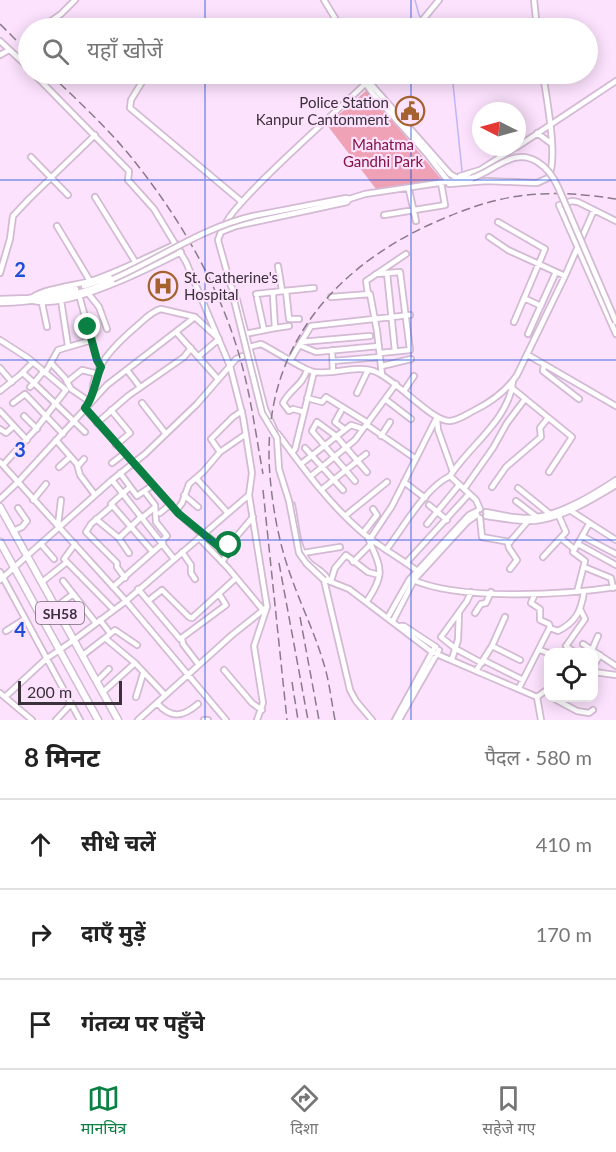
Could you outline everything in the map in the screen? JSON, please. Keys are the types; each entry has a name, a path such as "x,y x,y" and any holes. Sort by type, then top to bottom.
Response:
{"main road":[{"name":"SH58","path":"0,507 118,720"},
{"name":"SH58","path":"0,542 98,720"}],"street":[{"path":"55,18 75,0"},
{"path":"324,0 335,18"},
{"path":"424,18 439,0"},
{"path":"534,0 536,18"},
{"path":"0,41 18,59"},
{"path":"0,55 9,50"},
{"path":"526,141 616,81"},
{"path":"44,84 129,171 128,180 154,209 181,252 230,366 242,411 252,473 249,495 265,608 254,646 262,695 261,710 257,720"},
{"path":"141,84 130,100 130,108 242,202"},
{"path":"225,229 227,219 242,202 361,84"},
{"path":"370,84 449,183"},
{"path":"362,196 449,183 487,181 531,184 542,182 551,174 552,144 544,84"},
{"path":"393,114 450,174 460,179 472,178 505,161 516,158 533,160 547,169 558,187 616,322"},
{"path":"537,133 552,144"},
{"path":"0,273 10,239 13,216 95,135"},
{"path":"449,183 480,170 503,156"},
{"path":"30,157 68,195"},
{"path":"41,300 109,278 113,279 137,269 214,227 253,216 346,198 441,184"},
{"path":"384,215 445,205 441,184"},
{"path":"409,190 416,221"},
{"path":"95,197 136,263"},
{"path":"350,199 347,202 225,229 219,235 218,240 262,413 277,438 279,470 289,501 299,553 306,563 327,580 349,589 391,619 402,630 444,656 537,697"},
{"path":"616,221 572,201 559,205 616,334"},
{"path":"249,347 261,344 314,372 368,370 396,384 437,417 446,421 458,419 485,405 513,381 528,356 594,210"},
{"path":"498,222 545,249 514,322"},
{"path":"57,226 90,281"},
{"path":"489,237 508,250 565,276"},
{"path":"34,299 38,293 90,281 176,244"},
{"path":"0,301 61,300 140,273 181,252"},
{"path":"382,375 379,346 366,281 406,254"},
{"path":"278,266 289,319 299,319"},
{"path":"333,362 410,350 400,272 376,274"},
{"path":"528,334 556,272"},
{"path":"387,273 395,351"},
{"path":"229,281 237,300 265,409 280,443 280,466 303,553 309,562 325,574 350,690 372,720"},
{"path":"264,330 256,296 314,288"},
{"path":"88,292 99,307 107,329"},
{"path":"275,328 273,294 276,292"},
{"path":"331,297 368,294"},
{"path":"79,295 101,367"},
{"path":"524,298 541,306"},
{"path":"41,300 47,327"},
{"path":"61,300 68,346"},
{"path":"92,400 92,390 98,374 114,347 157,310 169,310 195,317 219,339"},
{"path":"291,360 311,326 407,315"},
{"path":"0,498 18,482 107,385 195,317"},
{"path":"245,334 289,326"},
{"path":"177,332 218,379"},
{"path":"300,344 370,336"},
{"path":"199,356 219,339"},
{"path":"0,340 66,390 37,429 1,464 126,601 226,720"},
{"path":"30,387 52,364 57,352 68,346 92,340"},
{"path":"300,344 312,351 379,346"},
{"path":"97,423 140,387 184,357 191,348"},
{"path":"332,350 333,372"},
{"path":"80,720 1,577 166,434 197,404 236,359 250,353"},
{"path":"528,356 616,406"},
{"path":"382,366 411,359"},
{"path":"0,391 32,363"},
{"path":"52,364 71,389 92,400"},
{"path":"544,365 543,371 579,399"},
{"path":"0,368 12,382"},
{"path":"67,382 82,370 98,374"},
{"path":"127,370 140,387"},
{"path":"304,412 293,409 289,411 283,403 303,380 308,370"},
{"path":"357,393 368,370"},
{"path":"292,453 295,449 314,372"},
{"path":"23,373 85,432"},
{"path":"404,390 414,376"},
{"path":"386,550 425,498 452,474 501,412 513,381"},
{"path":"311,476 347,449 396,384"},
{"path":"512,388 572,437 549,472"},
{"path":"13,403 25,394 63,434"},
{"path":"307,398 322,402 326,397 343,405 366,426 416,459"},
{"path":"385,399 411,419"},
{"path":"464,489 494,448 507,423 525,399"},
{"path":"142,403 166,434"},
{"path":"85,408 265,608"},
{"path":"111,410 130,433 116,445"},
{"path":"0,411 27,440"},
{"path":"220,452 212,438 242,411"},
{"path":"341,411 335,421 344,429"},
{"path":"24,416 37,429"},
{"path":"353,562 368,538 383,521 437,417"},
{"path":"437,417 438,430 452,474 459,485 476,500 481,514 482,537 510,542"},
{"path":"492,488 506,467 541,437 540,428 548,418"},
{"path":"355,481 312,431 317,422 336,436 367,472"},
{"path":"381,436 390,422"},
{"path":"301,464 351,424 366,426"},
{"path":"0,429 5,434 14,426"},
{"path":"277,433 345,516 368,538 419,572"},
{"path":"176,511 189,484 220,452 246,434"},
{"path":"56,441 78,466 80,475 95,495"},
{"path":"305,448 343,490"},
{"path":"112,463 125,453"},
{"path":"321,489 366,454"},
{"path":"59,467 70,457"},
{"path":"78,466 84,459"},
{"path":"120,473 138,497 153,484"},
{"path":"196,478 228,513"},
{"path":"112,480 174,559"},
{"path":"481,514 528,521 547,519 616,480"},
{"path":"345,516 387,482"},
{"path":"404,482 425,498"},
{"path":"33,500 46,484"},
{"path":"427,524 459,485"},
{"path":"391,619 412,580 467,522 481,514 522,518 550,514 567,509 616,485"},
{"path":"125,578 116,567 117,563 86,532 96,519 130,487"},
{"path":"518,488 550,514"},
{"path":"113,587 153,552 167,536 154,520 155,507 145,492"},
{"path":"406,563 470,494"},
{"path":"184,495 198,507"},
{"path":"5,697 46,659 126,601 249,495"},
{"path":"59,525 61,500"},
{"path":"516,501 537,517"},
{"path":"160,513 171,504"},
{"path":"429,505 447,520"},
{"path":"112,506 153,552"},
{"path":"118,537 155,507"},
{"path":"13,531 22,527 27,521 18,508"},
{"path":"367,602 377,586 381,566 368,538 377,516 373,509"},
{"path":"567,509 616,540"},
{"path":"543,557 566,532 558,514"},
{"path":"222,562 228,554 230,544 253,516"},
{"path":"96,519 118,537 129,553"},
{"path":"510,569 517,560 508,547 528,521"},
{"path":"577,592 585,561 573,553 589,524"},
{"path":"202,536 228,554"},
{"path":"582,536 616,554"},
{"path":"561,538 616,565"},
{"path":"41,544 54,559"},
{"path":"75,544 64,557 114,610"},
{"path":"303,553 340,547"},
{"path":"182,552 191,565 191,572 195,579"},
{"path":"327,580 345,555 368,572 379,575"},
{"path":"42,582 67,562"},
{"path":"412,580 471,591 535,594 584,592 615,587 611,578 584,567"},
{"path":"148,601 163,591 190,618 236,578"},
{"path":"63,581 110,633"},
{"path":"79,587 86,581"},
{"path":"138,589 182,639 183,644 200,665"},
{"path":"471,591 468,599 441,637 456,649 524,680"},
{"path":"475,613 481,604 486,602 491,592"},
{"path":"535,594 532,604 540,609 540,620 549,624 550,628 557,632 574,620 580,609 584,592"},
{"path":"56,607 73,594"},
{"path":"182,639 226,605 219,594"},
{"path":"138,720 265,608"},
{"path":"569,648 566,646 585,619 580,609"},
{"path":"452,659 456,649 459,611"},
{"path":"477,671 492,646 505,617"},
{"path":"6,631 24,619"},
{"path":"519,688 550,628"},
{"path":"83,656 110,633 117,631 137,645"},
{"path":"593,648 598,636"},
{"path":"105,638 135,663 165,695"},
{"path":"583,644 589,648"},
{"path":"492,646 520,660"},
{"path":"540,650 544,652"},
{"path":"397,720 436,651"},
{"path":"598,659 600,656 615,664"},
{"path":"103,692 135,663"},
{"path":"97,681 109,669"},
{"path":"224,670 252,703 261,710"},
{"path":"505,682 508,673"},
{"path":"598,673 616,675"},
{"path":"136,697 143,674"},
{"path":"0,693 32,720"},
{"path":"537,697 544,694"},
{"path":"537,697 541,720"},
{"path":"560,702 577,711 589,713 592,710"},
{"path":"157,703 164,711 173,714 186,713 198,704"},
{"path":"56,720 71,704"},
{"path":"576,720 577,711"}],"green space":[{"name":"Mahatma Gandhi Park","path":"367,90 441,179 376,189 327,125"}],"waterway":[{"path":"415,0 422,18"},
{"path":"453,84 462,171"}],"railway":[{"path":"0,24 18,42"},
{"path":"60,84 105,127 152,184 183,231 210,280 232,332 244,372 263,474"},
{"path":"335,720 324,666 284,556 270,476 270,433 276,393 289,357 307,323 331,293 360,267 394,244 454,214 501,199 526,195 571,194 616,199"},
{"path":"263,490 287,720"},
{"path":"279,563 308,720"},
{"path":"300,617 319,720"},
{"path":"292,682 298,720"}],"place":[{"name":"Police Station Kanpur Cantonment","path":"410,111"},
{"name":"St. Catherine's Hospital","path":"163,286"}],"route":[{"path":"88,327 101,367 92,390 93,399 85,408 179,514 228,554 229,545"}]}
